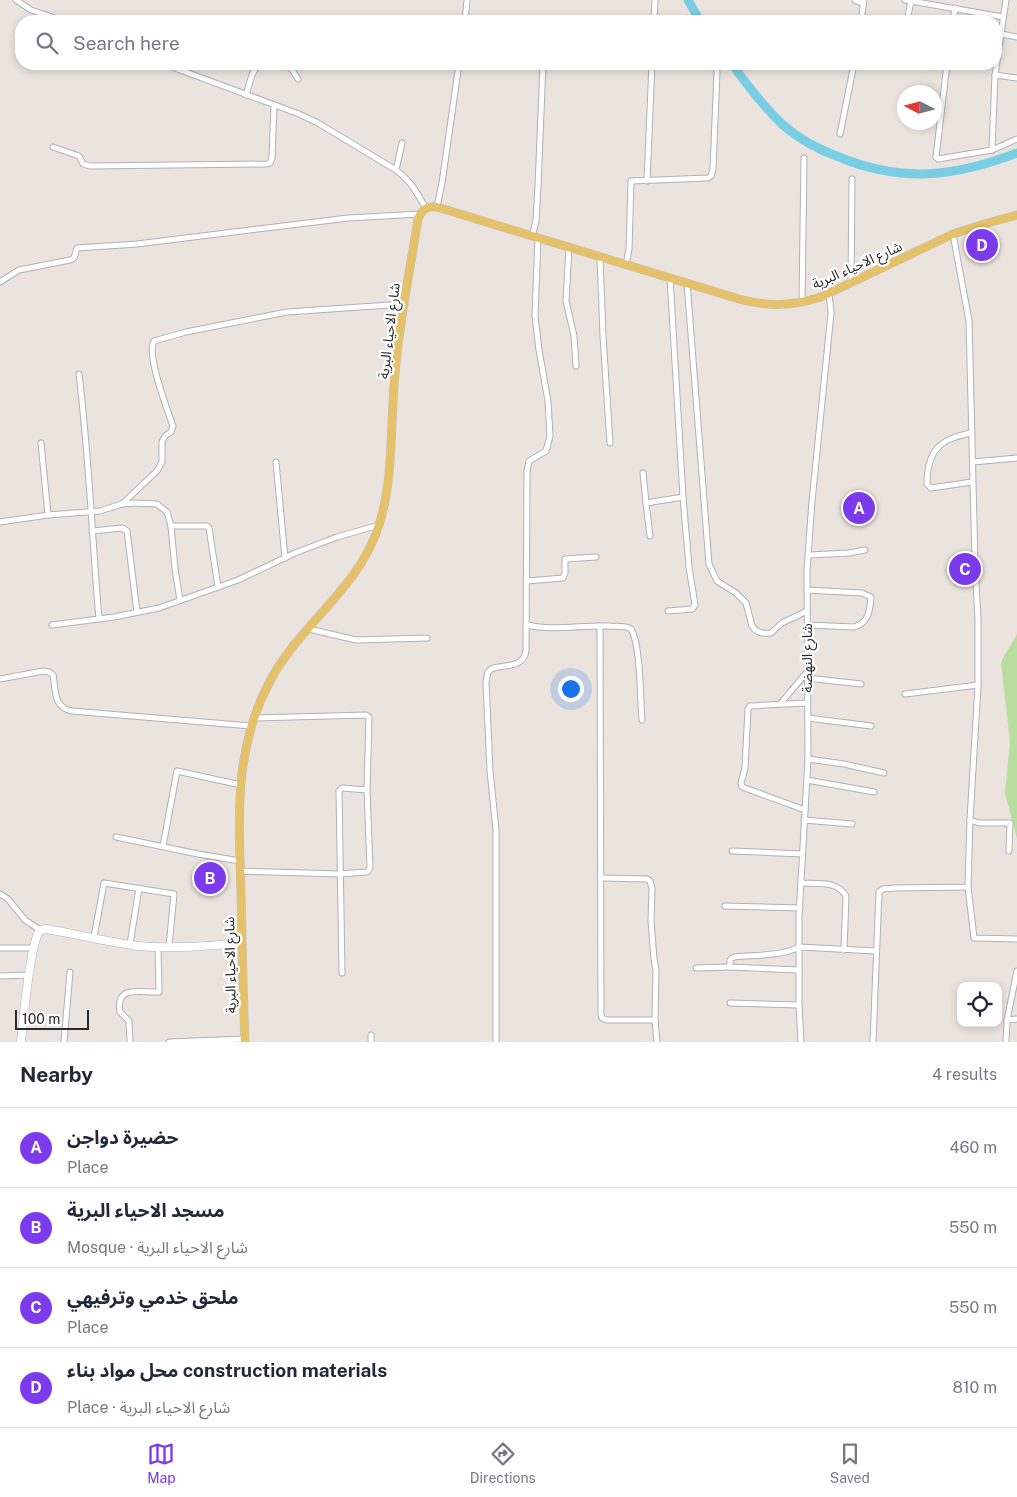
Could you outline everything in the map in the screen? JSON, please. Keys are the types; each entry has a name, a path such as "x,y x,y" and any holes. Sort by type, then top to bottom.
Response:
{"main road":[{"name":"شارع الاحياء البرية","path":"245,1040 240,872 240,785 242,761 251,726 270,681 288,654 337,598 359,569 368,554 380,525 387,484 395,374 404,304 423,211 437,207 687,283 760,304 778,306 802,302 829,293 953,234 1017,215"},
{"path":"21,1042 29,975 40,930 46,929 130,944 169,948 242,943"}],"street":[{"path":"16,0 31,10 46,15"},
{"path":"466,15 467,0"},
{"path":"654,15 655,0"},
{"path":"855,0 864,2 862,15"},
{"path":"907,15 908,0 997,15"},
{"path":"1002,22 1006,0"},
{"path":"954,15 955,8"},
{"path":"1002,34 1017,36"},
{"path":"0,282 19,270 70,260 74,258 77,248 137,244 348,218 423,211 413,185 396,170 311,120 179,70"},
{"path":"246,96 255,70"},
{"path":"292,70 298,79"},
{"path":"437,207 458,70"},
{"path":"496,1042 496,830 490,771 486,676 494,668 518,664 523,660 526,651 527,470 529,462 546,451 550,436 548,401 535,324 535,237 543,70"},
{"path":"648,181 652,70"},
{"path":"626,265 629,250 631,181 708,178 711,176 713,169 716,70"},
{"path":"840,134 853,70"},
{"path":"946,70 936,158 992,150 1017,139"},
{"path":"992,150 996,70"},
{"path":"995,75 1017,78"},
{"path":"53,147 79,156 83,164 90,166 267,164 270,163 272,158 274,106"},
{"path":"396,170 402,143"},
{"path":"802,302 804,158"},
{"path":"851,282 852,179"},
{"path":"953,234 969,321 972,482 978,620 978,685 968,887 974,938 1017,939"},
{"path":"569,248 566,301 574,336 576,366"},
{"path":"600,257 610,443"},
{"path":"668,611 692,609 695,604 689,567 670,278"},
{"path":"687,283 709,564 717,581 731,589 746,603 752,626 760,633 771,633 782,623 807,611"},
{"name":"شارع النهضة","path":"801,1042 799,947 808,759 808,555 814,476 820,434 831,313 829,293"},
{"path":"122,504 157,471 162,462 162,442 173,426 157,378 151,350 154,341 186,332 288,312 404,304"},
{"path":"79,374 92,512 99,619"},
{"path":"972,433 963,434 937,447 927,468 927,484 931,488 972,482"},
{"path":"41,443 48,515"},
{"path":"973,462 1017,458"},
{"path":"276,462 285,558"},
{"path":"643,473 650,536"},
{"path":"646,503 684,497"},
{"path":"0,522 48,515 100,511 122,504 145,502 157,504 167,512 180,600"},
{"path":"52,625 159,608 238,580 336,537 380,525"},
{"path":"170,526 207,526 209,528 218,587"},
{"path":"92,531 122,528 126,531 137,612"},
{"path":"808,555 827,555 865,550"},
{"path":"527,582 563,578 565,576 565,559 596,556"},
{"path":"807,590 862,593 871,597 868,616 865,622 860,625 854,627 808,626"},
{"path":"527,626 628,627 633,632 638,659 642,720"},
{"path":"600,626 602,1018 607,1020 655,1020"},
{"path":"309,629 356,640 427,638"},
{"path":"0,678 43,671 49,672 53,675 58,703 64,709 72,711 251,726"},
{"path":"780,704 807,671"},
{"path":"807,678 861,684"},
{"path":"905,694 978,685"},
{"path":"805,810 740,785 745,768 748,709 753,705 807,703"},
{"path":"240,872 340,874 367,872 369,870 367,790 369,717 367,715 255,718"},
{"path":"808,718 871,726"},
{"path":"808,759 844,764 884,773"},
{"path":"163,846 177,771 240,785"},
{"path":"807,780 874,792"},
{"path":"342,973 339,791 342,788 367,790"},
{"path":"804,820 852,824"},
{"path":"970,820 979,823 1010,822 1009,851"},
{"path":"116,837 240,861"},
{"path":"732,851 802,854"},
{"path":"602,878 647,879 650,881 652,888 651,921 656,970 655,1020 657,1042"},
{"path":"94,937 104,883 139,888 174,894 169,948"},
{"path":"801,883 834,885 843,891 846,896 844,950"},
{"path":"873,1042 877,898 880,890 968,887"},
{"path":"130,944 139,888"},
{"path":"0,894 8,899 25,920 40,930"},
{"path":"725,906 800,908"},
{"path":"130,1042 129,1021 120,1012 120,1002 124,994 128,992 159,992 158,947"},
{"path":"730,967 730,960 735,957 766,955 794,950 799,947 876,951"},
{"path":"0,948 35,948"},
{"path":"696,968 730,967 799,970"},
{"path":"1006,1042 1007,1020 1017,971"},
{"path":"64,1042 70,972"},
{"path":"0,976 29,975"},
{"path":"730,1003 799,1005"},
{"path":"1007,1020 1017,1019"},
{"path":"371,1035 371,1042"},
{"path":"169,1042 245,1040"}],"green space":[{"path":"1017,634 1017,839 1005,793 1010,742 1001,662"}],"waterway":[{"path":"688,0 697,15"},
{"path":"736,70 762,103 789,130 817,147 862,165 885,171 928,174 972,167 1017,153"}],"place":[{"name":"محل مواد بناء construction materials","path":"982,245"},
{"name":"حضيرة دواجن","path":"859,508"},
{"name":"ملحق خدمي وترفيهي","path":"965,569"},
{"name":"مسجد الاحياء البرية","path":"210,878"}]}
